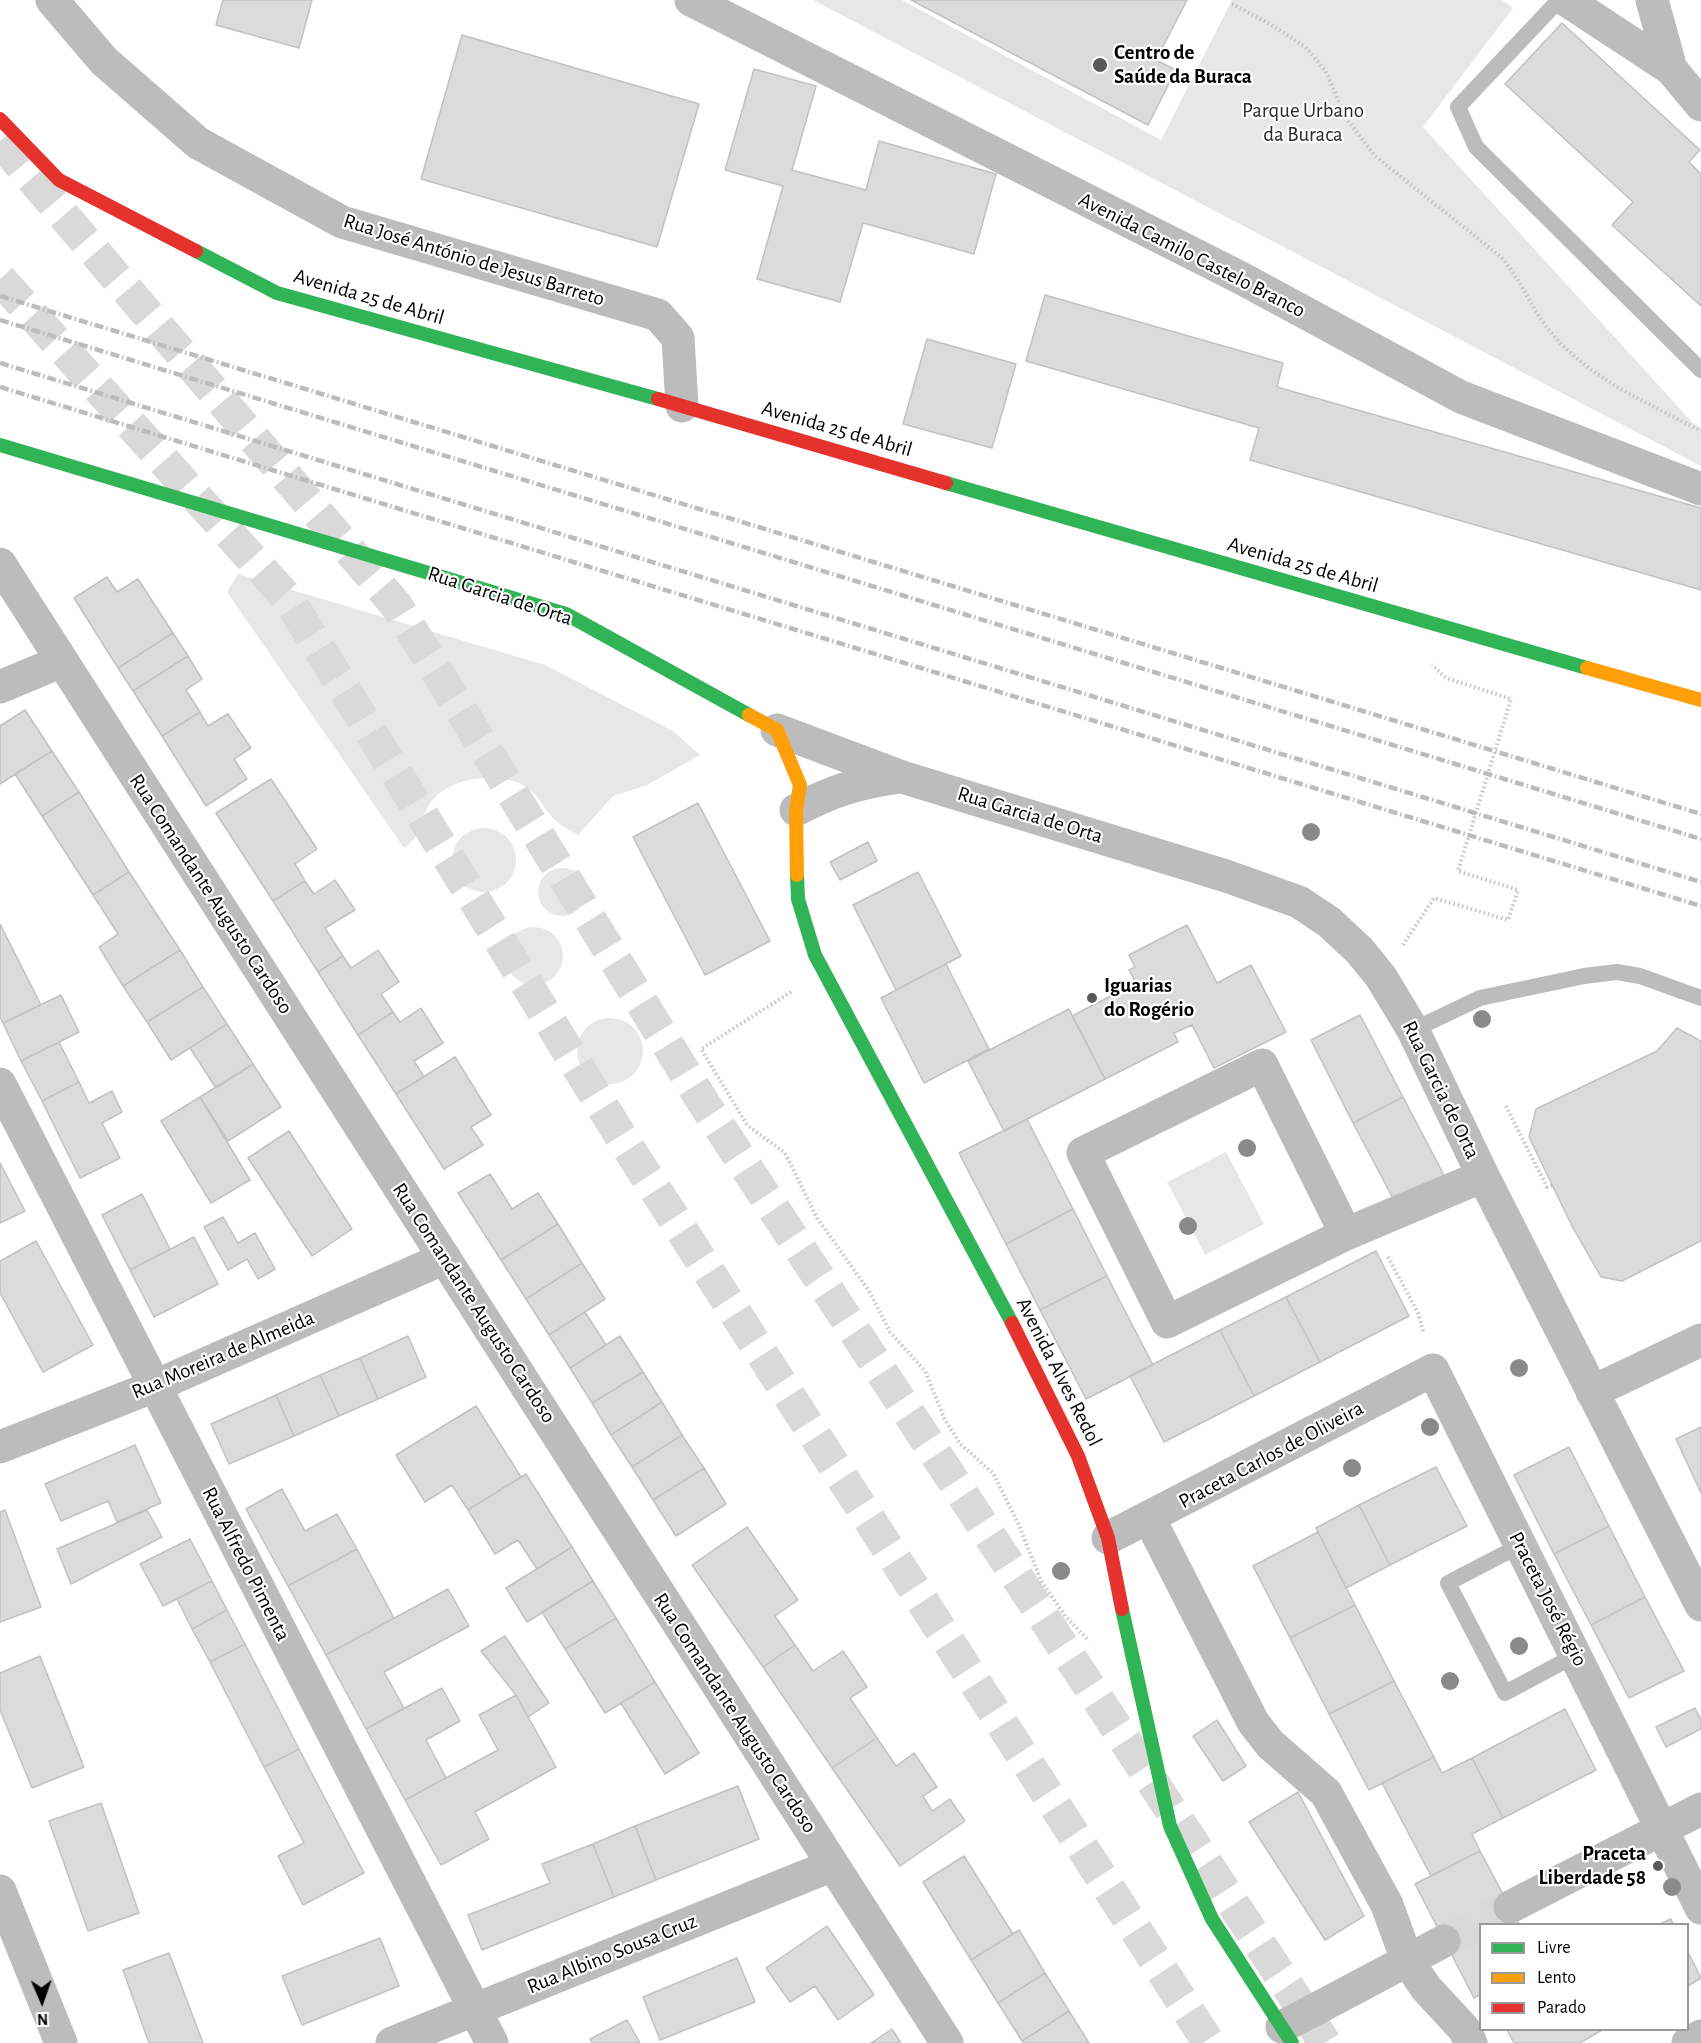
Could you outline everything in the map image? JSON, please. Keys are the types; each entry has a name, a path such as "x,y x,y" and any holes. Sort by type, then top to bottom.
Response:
{"street":[{"name":"Rua José António de Jesus Barreto","path":"52,0 104,61 198,143 342,222 658,315 678,338 682,406"},
{"name":"Avenida Camilo Castelo Branco","path":"691,0 1241,278 1461,397 1701,489"},
{"path":"1566,0 1671,69 1701,105"},
{"path":"1652,0 1671,69"},
{"name":"Avenida 25 de Abril","path":"0,119 59,180 277,293 682,406 1701,700"},
{"name":"Rua Garcia de Orta","path":"0,445 566,614 777,730 902,777 1226,876 1299,902 1329,922 1360,951 1381,977 1413,1030 1592,1392 1701,1605"},
{"name":"Rua Comandante Augusto Cardoso","path":"0,564 947,2043"},
{"path":"0,687 62,661"},
{"name":"Avenida Alves Redol","path":"777,730 800,785 796,810 798,899 815,955 1029,1355 1078,1456 1108,1538 1134,1671 1170,1826 1212,1919 1287,2035"},
{"path":"796,810 831,791 866,782 902,777"},
{"path":"1346,1234 1262,1065 1083,1153 1167,1322 1346,1234 1484,1176"},
{"name":"Rua Alfredo Pimenta","path":"0,1084 492,2043"},
{"name":"Rua Moreira de Almeida","path":"0,1447 155,1386 445,1258"},
{"path":"1592,1392 1701,1340"},
{"name":"Praceta Carlos de Oliveira","path":"1108,1538 1433,1370"},
{"name":"Praceta José Régio","path":"1433,1370 1701,1908"},
{"path":"1149,1518 1253,1722 1269,1744 1326,1793 1387,1905 1407,1960 1426,1988 1464,2029 1471,2043"},
{"path":"1510,1907 1701,1809"},
{"name":"Rua Albino Sousa Cruz","path":"392,2043 833,1865"},
{"path":"0,1891 61,2043"},
{"path":"1287,2035 1407,1960 1444,1941"},
{"path":"1688,2043 1701,2036"}],"lane":[{"path":"1559,0 1458,107 1476,147 1701,370"},
{"path":"1413,1030 1480,998 1584,976 1617,972 1640,976 1701,998"},
{"path":"1521,1545 1448,1583 1505,1692 1576,1655"}],"path":[{"path":"1232,4 1270,24 1305,47 1325,70 1346,118 1375,156 1501,257 1514,272 1543,323 1572,356 1636,397 1701,431"},
{"path":"1381,977 1434,898 1508,920 1518,890 1458,871 1511,699 1446,678"},
{"path":"824,972 701,1049 747,1125 785,1153 817,1218 869,1291 890,1332 925,1371 945,1420 960,1444 993,1473 1018,1523 1041,1581 1066,1617 1100,1652 1134,1671"},
{"path":"1506,1106 1547,1187 1553,1185"},
{"path":"1400,1280 1418,1313"}],"green space":[{"name":"Parque Urbano da Buraca","path":"813,0 902,0 1161,140 1232,0 1502,0 1513,8 1423,127 1692,422 1701,428 1701,466"},
{"path":"238,574 545,665 673,731 700,755 647,785 613,796 578,835 557,822 532,791 517,782 491,778 463,781 439,793 431,802 415,838 404,848 227,592"},
{"path":"484,828 502,834 510,842 516,860 510,878 502,886 484,892 466,886 458,878 452,860 458,842 466,834"},
{"path":"557,868 567,868 582,878 586,892 582,906 576,912 567,916 557,916 542,906 538,897 538,887 548,872"},
{"path":"534,927 545,929 558,940 563,956 561,967 550,980 534,985 523,983 510,972 505,956 507,945 518,932"},
{"path":"610,1018 623,1021 633,1028 640,1038 643,1051 640,1064 633,1074 623,1081 610,1084 597,1081 587,1074 580,1064 577,1051 580,1038 587,1028 597,1021"},
{"path":"1226,1152 1264,1224 1205,1255 1167,1182"}],"building":[{"path":"223,0 312,0 299,48 216,25"},
{"name":"Centro de Saúde da Buraca","path":"911,0 1187,0 1156,60 1176,70 1148,125"},
{"path":"1562,23 1700,150 1689,162 1701,174 1701,306 1612,225 1633,202 1505,84"},
{"path":"462,35 699,104 657,247 421,179"},
{"path":"754,69 816,86 792,170 866,190 879,141 996,174 974,254 863,223 840,302 757,279 783,186 725,170"},
{"path":"1045,295 1283,363 1277,387 1701,508 1701,590 1250,460 1259,428 1026,361"},
{"path":"927,339 1016,364 992,448 903,424"},
{"path":"107,577 117,592 138,579 173,633 118,668 74,598"},
{"path":"173,633 188,656 133,691 118,668"},
{"path":"188,656 202,679 186,690 200,712 162,736 133,691"},
{"path":"25,710 52,751 0,784 0,726"},
{"path":"200,712 208,726 228,714 251,748 234,759 247,779 206,806 162,736"},
{"path":"52,751 79,792 42,816 15,774"},
{"path":"271,779 317,849 295,864 305,881 273,901 216,813"},
{"path":"79,792 129,872 93,895 42,816"},
{"path":"698,803 770,941 705,975 633,837"},
{"path":"868,842 877,861 840,880 830,862"},
{"path":"129,872 180,950 123,986 99,947 118,934 93,895"},
{"path":"918,872 961,956 896,990 853,905"},
{"path":"335,880 355,910 325,928 343,956 318,972 273,901 305,881 314,894"},
{"path":"0,924 41,1005 3,1023 0,1017"},
{"path":"1187,925 1217,983 1251,965 1286,1032 1214,1068 1192,1025 1174,1033 1178,1042 1105,1079 1072,1016 1136,983 1129,970 1135,967 1129,955"},
{"path":"180,950 203,987 147,1022 123,986"},
{"path":"378,950 399,982 381,994 393,1012 358,1035 318,972 343,956 351,968"},
{"path":"946,964 989,1049 924,1083 881,998"},
{"path":"203,987 227,1024 171,1060 147,1022"},
{"path":"61,995 79,1032 21,1061 3,1023"},
{"path":"421,1008 443,1043 414,1061 424,1077 396,1094 358,1035 393,1012 400,1022"},
{"path":"1069,1009 1105,1079 1004,1131 968,1061"},
{"path":"1360,1015 1403,1097 1353,1123 1311,1040"},
{"path":"227,1024 253,1064 216,1088 190,1048"},
{"path":"1677,1028 1701,1041 1701,1241 1622,1281 1601,1277 1572,1226 1529,1137 1536,1109 1657,1051"},
{"path":"59,1042 79,1082 42,1101 21,1061"},
{"path":"455,1057 491,1115 471,1127 483,1145 444,1169 396,1094"},
{"path":"253,1064 281,1107 228,1141 200,1097"},
{"path":"79,1082 89,1103 112,1091 122,1112 102,1123 120,1158 80,1178 42,1101"},
{"path":"200,1097 250,1180 211,1203 161,1121"},
{"path":"1403,1097 1446,1179 1396,1204 1353,1123"},
{"path":"1027,1119 1073,1209 1006,1244 959,1153"},
{"path":"289,1131 352,1229 312,1256 248,1158"},
{"path":"0,1163 25,1211 0,1223"},
{"path":"490,1174 512,1209 538,1193 558,1224 501,1260 458,1193"},
{"path":"142,1194 170,1249 130,1270 102,1215"},
{"path":"1073,1209 1107,1276 1040,1310 1006,1244"},
{"path":"223,1217 238,1243 255,1233 275,1269 258,1279 247,1259 228,1270 204,1227"},
{"path":"558,1224 582,1263 526,1299 501,1260"},
{"path":"194,1237 218,1284 154,1317 130,1270"},
{"path":"36,1241 93,1345 43,1372 0,1293 0,1261"},
{"path":"1376,1251 1409,1316 1320,1362 1286,1297"},
{"path":"582,1263 605,1299 549,1335 526,1299"},
{"path":"1107,1276 1153,1365 1086,1399 1040,1310"},
{"path":"1286,1297 1320,1362 1254,1396 1220,1330"},
{"path":"585,1312 606,1345 570,1368 549,1335"},
{"path":"1220,1330 1254,1396 1164,1442 1130,1376"},
{"path":"408,1336 426,1377 378,1399 360,1358"},
{"path":"620,1336 643,1372 592,1403 570,1368"},
{"path":"360,1358 378,1399 339,1416 320,1375"},
{"path":"643,1372 662,1402 611,1435 592,1403"},
{"path":"320,1375 339,1416 294,1436 276,1395"},
{"path":"276,1395 294,1436 229,1464 211,1424"},
{"path":"662,1402 682,1435 632,1467 611,1435"},
{"path":"476,1406 521,1477 468,1510 452,1485 425,1502 396,1455"},
{"path":"1701,1427 1701,1493 1676,1439"},
{"path":"682,1435 704,1468 653,1500 632,1467"},
{"path":"135,1445 161,1503 117,1522 108,1501 61,1521 45,1484"},
{"path":"1569,1447 1609,1526 1554,1554 1514,1475"},
{"path":"1436,1467 1467,1526 1390,1565 1359,1505"},
{"path":"704,1468 726,1504 676,1536 653,1500"},
{"path":"526,1474 572,1547 537,1569 518,1540 495,1554 468,1510"},
{"path":"282,1489 305,1531 337,1514 357,1549 288,1586 246,1509"},
{"path":"1359,1505 1390,1565 1346,1588 1316,1528"},
{"path":"5,1510 41,1607 0,1622 0,1512"},
{"path":"147,1510 162,1537 71,1584 57,1549"},
{"path":"1609,1526 1645,1597 1591,1625 1554,1554"},
{"path":"747,1527 798,1600 775,1616 795,1645 763,1667 692,1565"},
{"path":"1318,1532 1355,1605 1290,1638 1253,1566"},
{"path":"190,1539 212,1581 163,1606 140,1564"},
{"path":"572,1547 593,1581 527,1622 506,1588"},
{"path":"357,1549 394,1618 326,1655 288,1586"},
{"path":"212,1581 227,1610 192,1629 177,1599"},
{"path":"593,1581 616,1618 565,1649 542,1612"},
{"path":"448,1589 469,1626 384,1672 404,1708 366,1729 326,1655"},
{"path":"1645,1597 1684,1671 1629,1698 1591,1625"},
{"path":"1355,1605 1394,1681 1329,1714 1290,1638"},
{"path":"227,1610 245,1644 210,1662 192,1629"},
{"path":"616,1618 655,1682 605,1713 565,1649"},
{"path":"505,1636 549,1703 528,1717 516,1695 481,1651"},
{"path":"245,1644 299,1749 264,1767 210,1662"},
{"path":"795,1645 813,1671 843,1651 867,1687 850,1698 877,1738 832,1768 763,1667"},
{"path":"40,1656 84,1767 32,1788 0,1710 0,1673"},
{"path":"1394,1681 1434,1757 1369,1790 1329,1714"},
{"path":"655,1682 699,1753 665,1774 621,1703"},
{"path":"442,1688 460,1721 426,1740 446,1778 405,1800 366,1729"},
{"path":"516,1695 556,1767 475,1812 489,1839 441,1865 405,1800 498,1750 479,1715"},
{"path":"1695,1708 1701,1720 1701,1729 1666,1747 1656,1727"},
{"path":"1565,1709 1596,1770 1503,1818 1472,1758"},
{"path":"1217,1720 1246,1766 1223,1781 1193,1736"},
{"path":"877,1738 896,1766 914,1753 937,1787 923,1796 932,1811 950,1799 965,1821 900,1866 832,1768"},
{"path":"299,1749 364,1873 303,1905 278,1856 304,1843 264,1767"},
{"path":"1434,1757 1442,1773 1472,1758 1503,1818 1472,1834 1480,1851 1431,1876 1382,1783"},
{"path":"738,1786 759,1839 656,1880 635,1826"},
{"path":"1298,1792 1364,1916 1325,1940 1249,1822"},
{"path":"101,1803 139,1913 88,1931 49,1821"},
{"path":"635,1826 656,1880 614,1897 593,1844"},
{"path":"593,1844 614,1897 482,1950 468,1915 550,1883 542,1864"},
{"path":"1480,1851 1518,1923 1479,1923 1479,1996 1474,1998 1415,1884"},
{"path":"964,1856 1013,1934 971,1960 923,1882"},
{"path":"827,1926 874,1995 838,2020 815,1986 790,2002 766,1968"},
{"path":"1019,1930 1045,1973 998,2003 971,1960"},
{"path":"380,1938 399,1986 302,2025 282,1976"},
{"path":"169,1953 203,2043 149,2043 123,1970"},
{"path":"1689,1954 1701,1978 1689,1985"},
{"path":"737,1958 755,2002 660,2040 643,1997"},
{"path":"1045,1973 1069,2011 1022,2041 998,2003"},
{"path":"1069,2011 1089,2043 1024,2043 1022,2041"},
{"path":"627,2020 640,2043 592,2043 590,2039"},
{"path":"892,2029 901,2043 871,2043"},
{"path":"1508,2031 1600,2031 1580,2043 1514,2043"}],"tunnel":[{"path":"0,141 396,605 703,1102 1325,2043"},
{"path":"0,279 289,600 625,1143 1209,2043"},
{"path":"1444,1941 1510,1907"}],"railway":[{"path":"0,296 1701,814"},
{"path":"0,320 1701,839"},
{"path":"0,363 1701,882"},
{"path":"0,387 1701,906"}],"traffic: fast":[{"path":"196,251 277,293 658,399"},
{"path":"0,445 566,614 749,715"},
{"path":"946,483 1587,668"},
{"path":"797,875 798,899 815,955 1012,1323"},
{"path":"1122,1609 1170,1826 1212,1919 1292,2043"}],"traffic: slow":[{"path":"1587,668 1701,700"},
{"path":"749,715 777,730 800,785 796,810 797,875"}],"traffic: jam":[{"path":"0,119 59,180 196,251"},
{"path":"658,399 946,483"},
{"path":"1012,1323 1078,1456 1108,1538 1122,1609"}],"place":[{"name":"Centro de Saúde da Buraca","path":"1100,65"},
{"name":"Iguarias do Rogério","path":"1092,998"},
{"name":"Praceta Liberdade 58","path":"1658,1866"}]}
